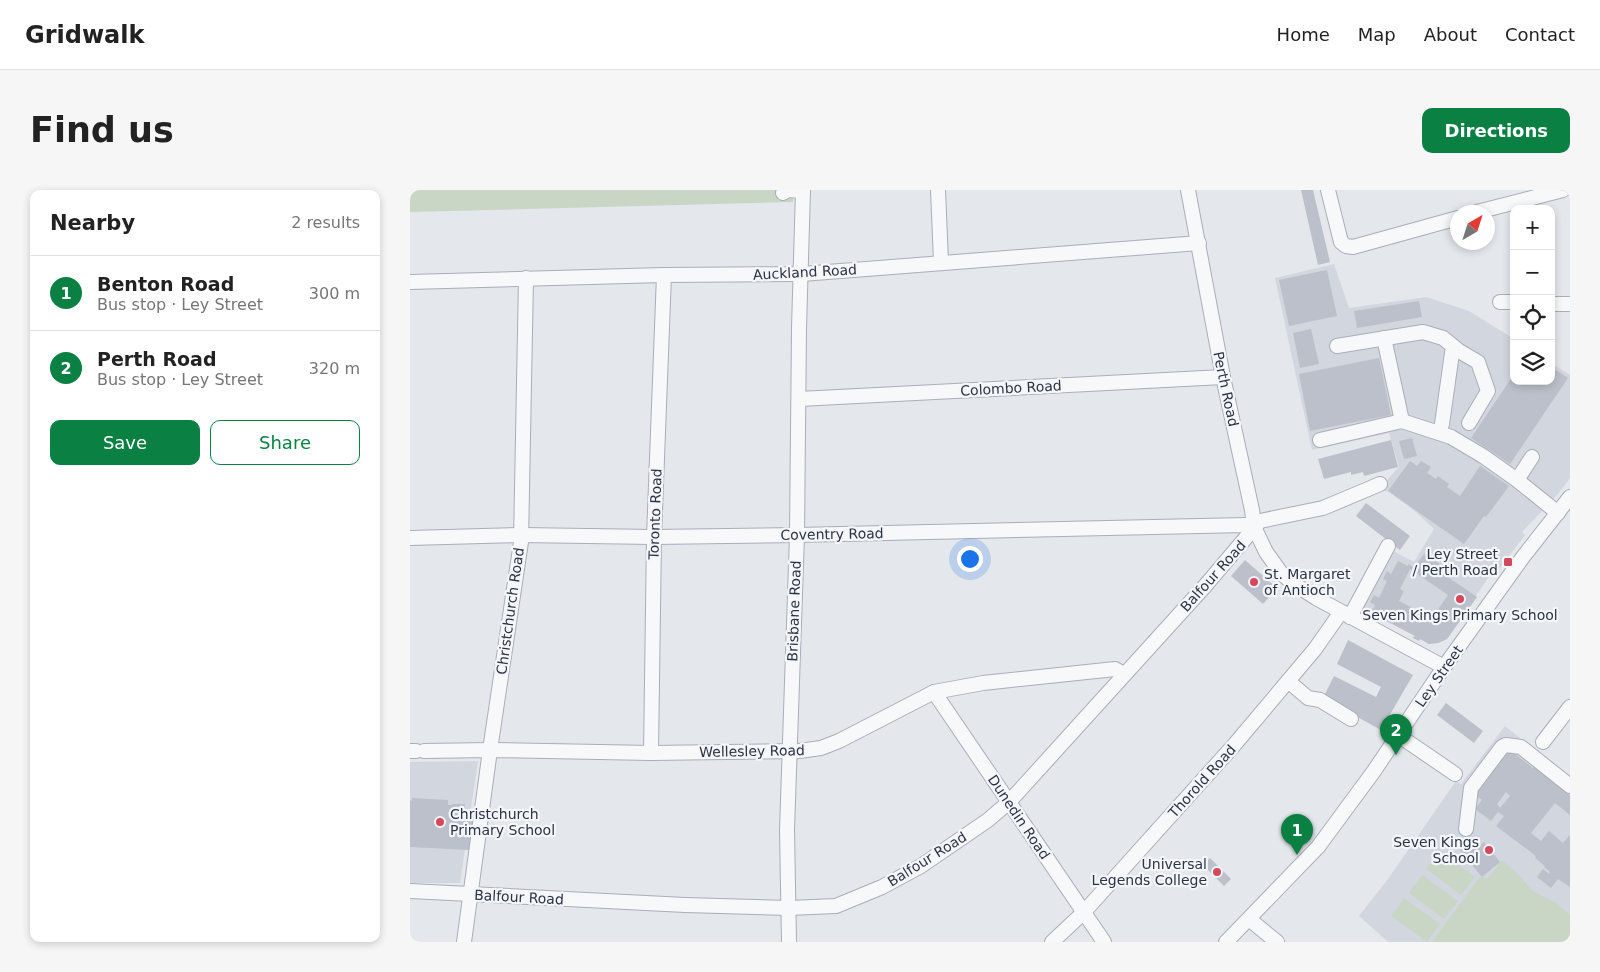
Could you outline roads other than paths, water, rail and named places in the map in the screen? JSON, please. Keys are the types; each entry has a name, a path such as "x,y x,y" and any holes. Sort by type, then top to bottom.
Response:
{"street":[{"path":"783,193 788,190 803,190"},
{"name":"Brisbane Road","path":"788,942 787,830 797,535 799,328 803,190"},
{"path":"938,190 941,262"},
{"name":"Perth Road","path":"1188,190 1223,377 1254,527 1266,552 1281,573 1307,593 1444,667"},
{"path":"1328,190 1341,242 1346,246 1353,247 1450,220"},
{"path":"1494,205 1515,196 1564,190"},
{"name":"Auckland Road","path":"410,282 664,275 802,274 1199,243"},
{"name":"Toronto Road","path":"651,753 654,537 664,275"},
{"name":"Christchurch Road","path":"464,942 521,535 526,278"},
{"path":"1555,304 1570,304"},
{"path":"1337,346 1423,332 1443,338 1478,362 1488,391 1469,423"},
{"path":"1384,338 1402,421"},
{"path":"1439,433 1442,424 1453,346"},
{"name":"Colombo Road","path":"799,399 1223,377"},
{"path":"1320,440 1402,421 1451,438 1483,456 1558,513"},
{"path":"1517,480 1532,456"},
{"path":"1254,527 1260,521 1266,519 1323,508 1380,484"},
{"name":"Ley Street","path":"1226,942 1318,847 1523,557 1570,497"},
{"name":"Coventry Road","path":"410,538 521,535 654,537 1246,525 1254,527"},
{"name":"Balfour Road","path":"410,891 685,905 789,908 836,906 882,887 920,866 988,820 1009,802 1243,543 1254,527"},
{"name":"Thorold Road","path":"1052,942 1084,912 1235,744 1314,649 1346,614 1388,546"},
{"name":"Wellesley Road","path":"416,751 791,752 821,748 840,742 934,692 984,683 1115,669 1124,674"},
{"path":"1288,681 1308,698 1320,700 1351,719"},
{"name":"Dunedin Road","path":"934,692 1104,942"},
{"path":"1542,742 1570,707"},
{"path":"1398,735 1455,774"},
{"path":"1466,829 1471,788 1502,747 1506,745 1521,747 1570,786"},
{"path":"1249,919 1277,942"}],"place":[{"name":"Ley Street / Perth Road","path":"1508,562"},
{"name":"St. Margaret of Antioch","path":"1254,582"},
{"name":"Seven Kings Primary School","path":"1460,599"},
{"name":"Perth Road","path":"1396,755"},
{"name":"Christchurch Primary School","path":"440,822"},
{"name":"Seven Kings School","path":"1489,850"},
{"name":"Benton Road","path":"1297,855"},
{"name":"Universal Legends College","path":"1217,872"}]}
